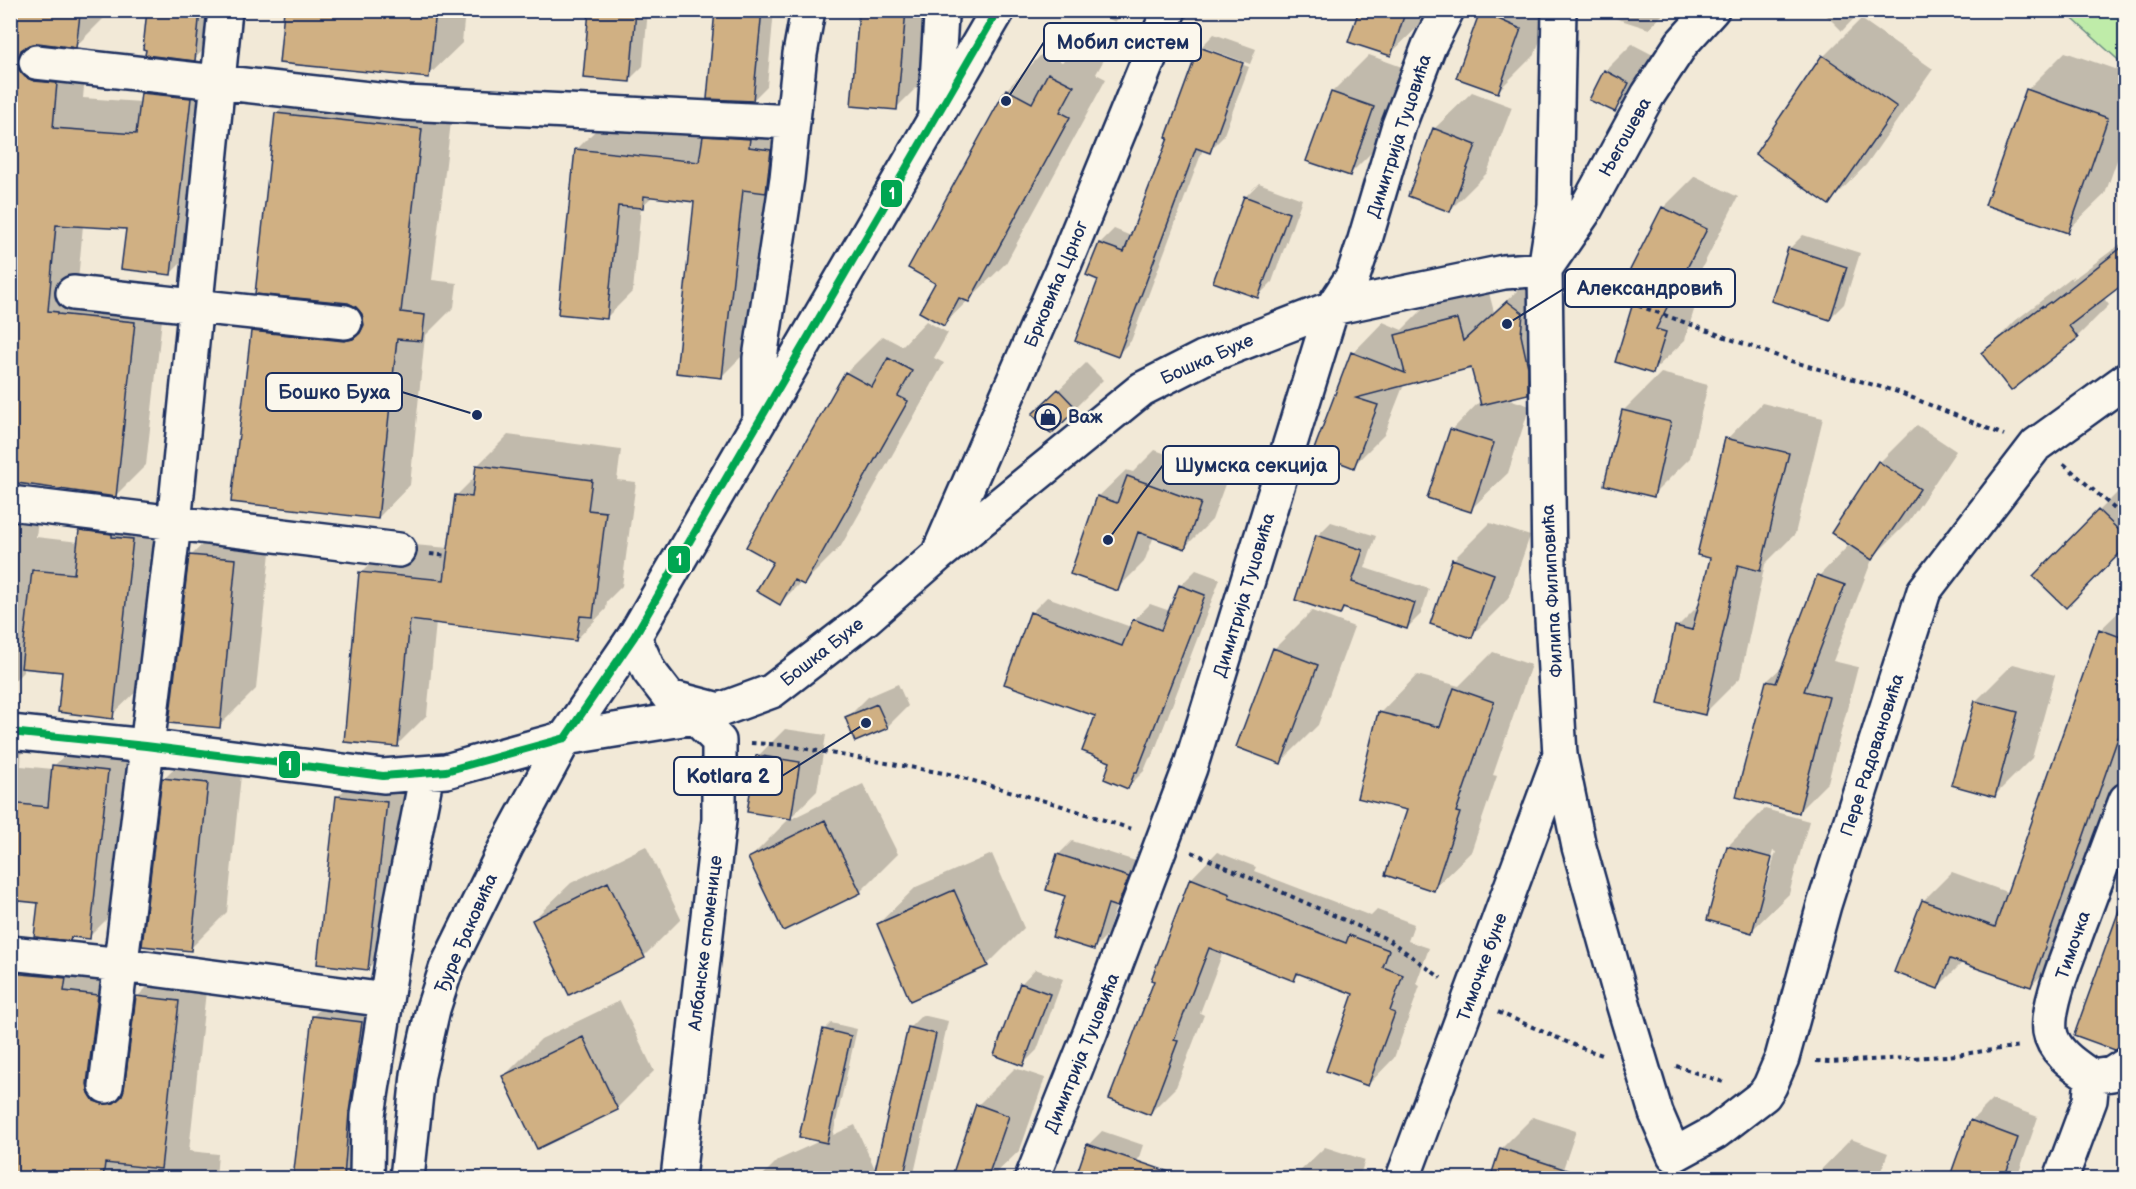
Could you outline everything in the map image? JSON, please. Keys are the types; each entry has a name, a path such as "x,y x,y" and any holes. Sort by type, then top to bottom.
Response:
{"street":[{"path":"106,1086 174,524 225,10"},
{"path":"760,419 760,358 788,178 800,54 808,10"},
{"path":"935,119 943,10"},
{"name":"Ђуре Ђаковића","path":"407,1179 418,1075 433,1009 446,969 506,847 565,738 634,637 998,10"},
{"name":"Брковића Црног","path":"938,555 1065,263 1169,10"},
{"name":"Димитрија Туцовића","path":"1032,1179 1164,840 1208,712 1332,308 1353,276 1400,125 1430,46 1447,10"},
{"name":"Филипа Филиповића","path":"1559,10 1555,205 1545,269 1549,568 1560,755 1579,847 1656,1113 1669,1167"},
{"name":"Његошева","path":"1545,269 1584,212 1648,95 1682,43 1712,10"},
{"path":"36,62 405,103 793,122"},
{"name":"Бошка Бухе","path":"10,732 146,746 383,776 446,771 565,738 711,723 772,691 864,620 938,555 1142,389 1203,358 1332,308 1504,272 1545,269"},
{"path":"73,293 345,322"},
{"name":"Пере Радовановића","path":"1669,1167 1764,1095 1770,1086 1782,1058 1824,905 1924,591 2036,445 2126,380"},
{"path":"10,503 399,550"},
{"path":"634,637 649,671 669,697 711,723"},
{"name":"Албанске споменице","path":"678,1179 719,820 711,723"},
{"name":"Тимочке буне","path":"1403,1179 1560,755"},
{"path":"367,1179 368,1115 402,899 427,773"},
{"name":"Тимочка","path":"2092,1077 2070,1062 2057,1048 2050,1033 2050,1012 2066,962 2126,800"},
{"path":"10,952 386,1000"},
{"path":"2061,1179 2090,1100 2092,1077 2112,1074 2126,1065"}],"path":[{"path":"1545,269 1589,288 1791,361 1898,392 2036,445 2074,472 2126,519"},
{"path":"711,723 784,745 949,774 1059,805 1164,840 1389,940 1469,1000"},
{"path":"1782,1058 1830,1062 1948,1056 2024,1046"}],"green space":[{"path":"2064,11 2125,11 2125,66"}],"building":[{"path":"10,10 64,10 63,13 80,15 76,48 38,43 21,50 18,59 19,70 25,77 34,81 57,83 53,128 136,134 141,93 191,98 171,275 121,269 126,229 56,225 48,311 135,322 116,497 10,482"},
{"path":"147,10 200,10 195,61 145,55 146,50 143,49"},
{"path":"284,10 436,10 429,78 279,63"},
{"path":"589,10 636,10 630,82 583,78"},
{"path":"715,10 762,10 753,101 707,99"},
{"path":"859,10 906,10 897,110 851,106"},
{"path":"1359,10 1406,10 1391,56 1348,42"},
{"path":"1480,11 1521,29 1498,93 1456,78"},
{"path":"1199,47 1243,63 1210,153 1196,148 1118,357 1075,341 1098,280 1086,275 1099,243 1124,252 1168,138 1166,137"},
{"path":"1822,55 1897,107 1829,205 1755,154"},
{"path":"1604,70 1629,83 1615,112 1589,100"},
{"path":"1048,73 1074,86 1060,112 1070,117 969,302 959,298 944,326 919,312 935,283 908,268 1006,89 1032,103"},
{"path":"2026,89 2108,118 2068,233 1985,205"},
{"path":"1331,92 1374,107 1350,176 1306,161"},
{"path":"275,113 422,129 401,312 425,315 422,341 397,339 378,519 231,502 251,331 344,341 353,339 364,325 362,314 348,303 255,294"},
{"path":"1433,128 1476,145 1450,212 1408,196"},
{"path":"703,136 750,139 749,147 771,150 766,193 743,190 722,378 676,373 694,202 644,196 643,208 618,206 607,319 558,314 575,149 699,162"},
{"path":"1244,196 1289,213 1258,298 1213,282"},
{"path":"1662,207 1707,229 1656,329 1666,332 1653,374 1615,362 1640,280 1628,274"},
{"path":"2126,244 2126,282 2069,326 2078,338 2011,391 1981,353 2043,305 2041,308 2051,303"},
{"path":"1788,248 1847,267 1830,320 1771,301"},
{"path":"1507,301 1523,313 1521,335 1528,367 1528,394 1481,405 1471,368 1356,398 1378,405 1354,468 1313,452 1351,352 1405,373 1395,335 1457,319 1463,341"},
{"path":"888,358 912,371 898,396 908,401 804,585 794,580 780,605 756,591 773,562 746,547 845,372 872,387"},
{"path":"1058,389 1077,409 1051,434 1032,414"},
{"path":"1622,410 1671,422 1654,497 1604,485"},
{"path":"1450,429 1494,443 1471,512 1427,498"},
{"path":"1725,438 1789,453 1760,571 1738,565 1705,715 1658,704 1675,626 1692,630 1700,600 1710,558 1697,555"},
{"path":"1878,461 1920,489 1872,560 1831,533"},
{"path":"476,465 592,480 588,510 606,512 593,617 580,616 576,641 410,620 398,747 344,742 359,572 444,580 455,495 472,497"},
{"path":"1127,476 1201,503 1185,549 1138,532 1118,591 1070,574 1097,496 1117,503"},
{"path":"2098,510 2126,537 2126,547 2066,608 2033,576"},
{"path":"79,530 133,539 113,719 58,712 62,672 21,668 32,570 74,574"},
{"path":"1316,535 1363,550 1352,582 1415,603 1407,629 1343,608 1340,615 1295,600"},
{"path":"189,555 236,559 220,728 169,723"},
{"path":"1452,559 1494,574 1472,638 1430,624"},
{"path":"1817,575 1845,585 1804,691 1829,697 1799,813 1736,797 1766,681 1776,683"},
{"path":"1179,585 1205,595 1137,772 1128,789 1104,779 1110,762 1082,751 1095,716 1004,684 1030,612 1122,646 1133,619 1161,630"},
{"path":"2099,629 2126,639 2126,715 2031,987 1950,959 1938,989 1894,972 1922,900 1995,927"},
{"path":"1273,648 1318,665 1281,764 1236,747"},
{"path":"1454,688 1494,702 1456,812 1460,813 1434,891 1385,875 1407,810 1357,798 1378,712 1440,727"},
{"path":"1975,701 2018,712 1995,797 1951,785"},
{"path":"877,704 888,728 855,742 845,717"},
{"path":"756,755 800,762 791,819 747,812"},
{"path":"52,765 108,771 90,939 71,937 70,941 34,937 38,903 10,900 10,803 48,807"},
{"path":"162,778 208,783 191,951 142,946"},
{"path":"336,796 387,802 368,970 317,964"},
{"path":"825,820 861,893 783,931 748,858"},
{"path":"1727,846 1772,858 1752,933 1707,920"},
{"path":"1057,854 1129,877 1117,907 1108,904 1094,950 1052,937 1065,896 1046,890"},
{"path":"1190,878 1230,894 1229,898 1346,943 1349,935 1389,950 1383,967 1403,975 1390,1011 1395,1013 1368,1086 1326,1071 1353,994 1297,973 1294,981 1209,948 1174,1040 1178,1041 1150,1115 1109,1099"},
{"path":"608,882 645,958 569,995 532,920"},
{"path":"954,890 988,966 910,1001 877,924"},
{"path":"2122,902 2126,902 2126,1046 2115,1050 2074,1035"},
{"path":"10,973 66,978 64,991 98,995 87,1084 94,1101 103,1104 114,1103 121,1097 124,1089 136,996 179,1001 161,1169 105,1163 103,1179 10,1179"},
{"path":"1020,983 1050,994 1023,1066 994,1055"},
{"path":"312,1016 362,1022 349,1112 344,1179 293,1179"},
{"path":"908,1027 936,1034 903,1179 873,1179"},
{"path":"823,1029 851,1036 827,1143 799,1137"},
{"path":"583,1037 618,1110 537,1149 502,1076"},
{"path":"976,1104 1009,1116 987,1179 951,1179"},
{"path":"1970,1120 2018,1138 2004,1179 1949,1179"},
{"path":"1087,1144 1175,1174 1174,1179 1075,1179"},
{"path":"1500,1148 1576,1173 1575,1179 1490,1179"}],"transit line":[{"name":"1","path":"565,738 634,637 998,10"},
{"name":"1","path":"10,732 146,746 383,776 446,771 565,738"}],"place":[{"name":"Мобил систем","path":"1006,101"},
{"name":"Александровић","path":"1507,324"},
{"name":"Бошко Буха","path":"477,415"},
{"name":"Важ","path":"1048,417"},
{"name":"Шумска секција","path":"1108,540"},
{"name":"Kotlara 2","path":"866,723"}]}
